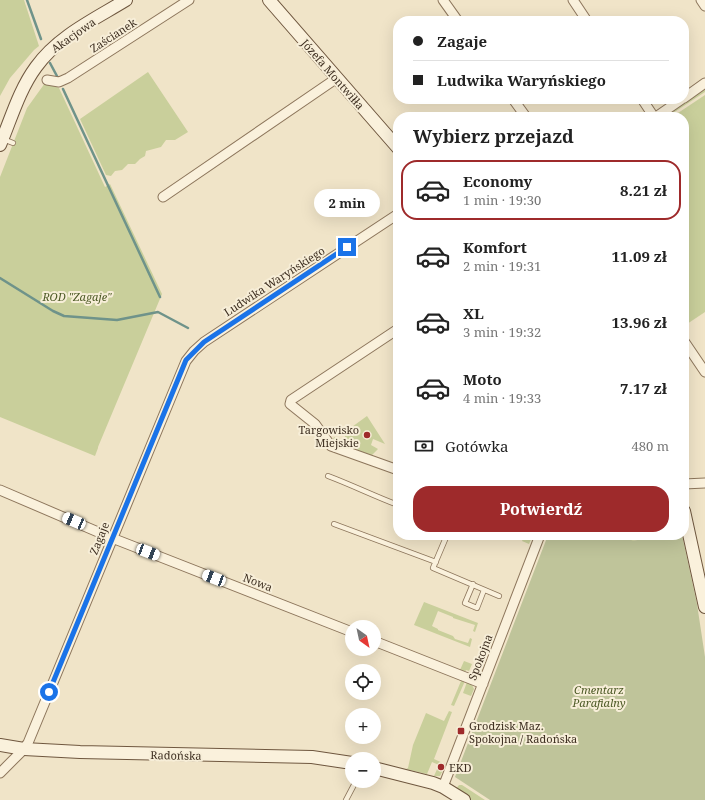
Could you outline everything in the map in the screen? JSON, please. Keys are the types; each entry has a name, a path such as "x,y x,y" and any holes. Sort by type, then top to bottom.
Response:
{"street":[{"name":"Akacjowa","path":"4,141 26,84 36,67 45,56 60,41 126,0"},
{"name":"Zaścianek","path":"47,80 59,82 68,78 189,0"},
{"name":"Józefa Montwiłła","path":"268,0 393,142"},
{"path":"443,0 454,16"},
{"path":"573,0 584,16"},
{"path":"701,0 705,6"},
{"path":"163,198 337,78"},
{"path":"689,94 705,83"},
{"path":"662,112 674,104"},
{"name":"Ludwika Waryńskiego","path":"204,342 393,217"},
{"path":"393,332 291,400 290,404 315,424 331,446 393,468"},
{"name":"Zagaje","path":"0,773 28,743 182,366 194,351 204,342"},
{"path":"689,348 705,372"},
{"path":"689,484 705,483"},
{"name":"Nowa","path":"0,490 112,538 345,629"},
{"path":"689,534 705,607"},
{"name":"Spokojna","path":"443,787 538,540"},
{"path":"381,643 483,684"},
{"name":"Radońska","path":"0,745 102,753 312,757 345,762"},
{"path":"381,770 422,779 443,787 458,798"}],"lane":[{"path":"328,476 393,503"},
{"path":"334,524 436,562"},
{"path":"445,540 433,568 499,596"},
{"path":"473,584 465,603 476,608 484,590"},
{"path":"346,800 352,788"}],"green space":[{"path":"0,0 24,0 39,46 10,78 0,96"},
{"path":"148,72 188,132 175,140 166,140 161,147 146,151 145,156 135,164 128,164 122,170 115,171 111,176 106,175 80,119"},
{"name":"ROD \"Zagaje\"","path":"45,83 59,88 105,187 110,184 162,294 95,456 0,417 0,177 27,108"},
{"path":"705,88 705,92 689,103 689,99"},
{"path":"705,95 705,312 689,323 689,112 680,112"},
{"path":"681,104 687,104 675,112 669,112"},
{"path":"367,416 385,444 373,439 371,445 378,449 371,456 332,442 334,437 343,441 347,432 345,432"},
{"path":"522,540 531,540 529,544"},
{"name":"Cmentarz Parafialny","path":"546,540 683,540 697,604 705,657 705,800 490,800 455,777"},
{"path":"424,602 478,623 475,632 473,631 475,625 453,618 438,611 432,626 453,636 455,639 468,643 470,638 472,639 470,647 414,625"},
{"path":"464,661 472,664 469,671 466,670 465,672 460,670"},
{"path":"457,678 465,681 454,706 451,705 461,681"},
{"path":"467,682 472,685 474,689 471,696 463,693"},
{"path":"449,711 452,712 434,759 445,764 444,766 440,765 439,768 443,770 440,776 434,776 439,765 432,762 427,774 406,769 408,768 413,745 426,713 444,721"},
{"path":"459,785 462,785 485,800 470,800 455,790"}],"waterway":[{"path":"27,0 41,39"},
{"path":"50,63 58,78"},
{"path":"63,89 160,297"},
{"path":"0,278 53,311 64,316 117,320 158,312 188,328"}],"place":[{"name":"Targowisko Miejskie","path":"367,435"},
{"name":"Grodzisk Maz. Spokojna / Radońska","path":"461,731"},
{"name":"EKD","path":"441,767"}],"route":[{"path":"49,692 182,366 186,360 204,342 347,247"}]}
